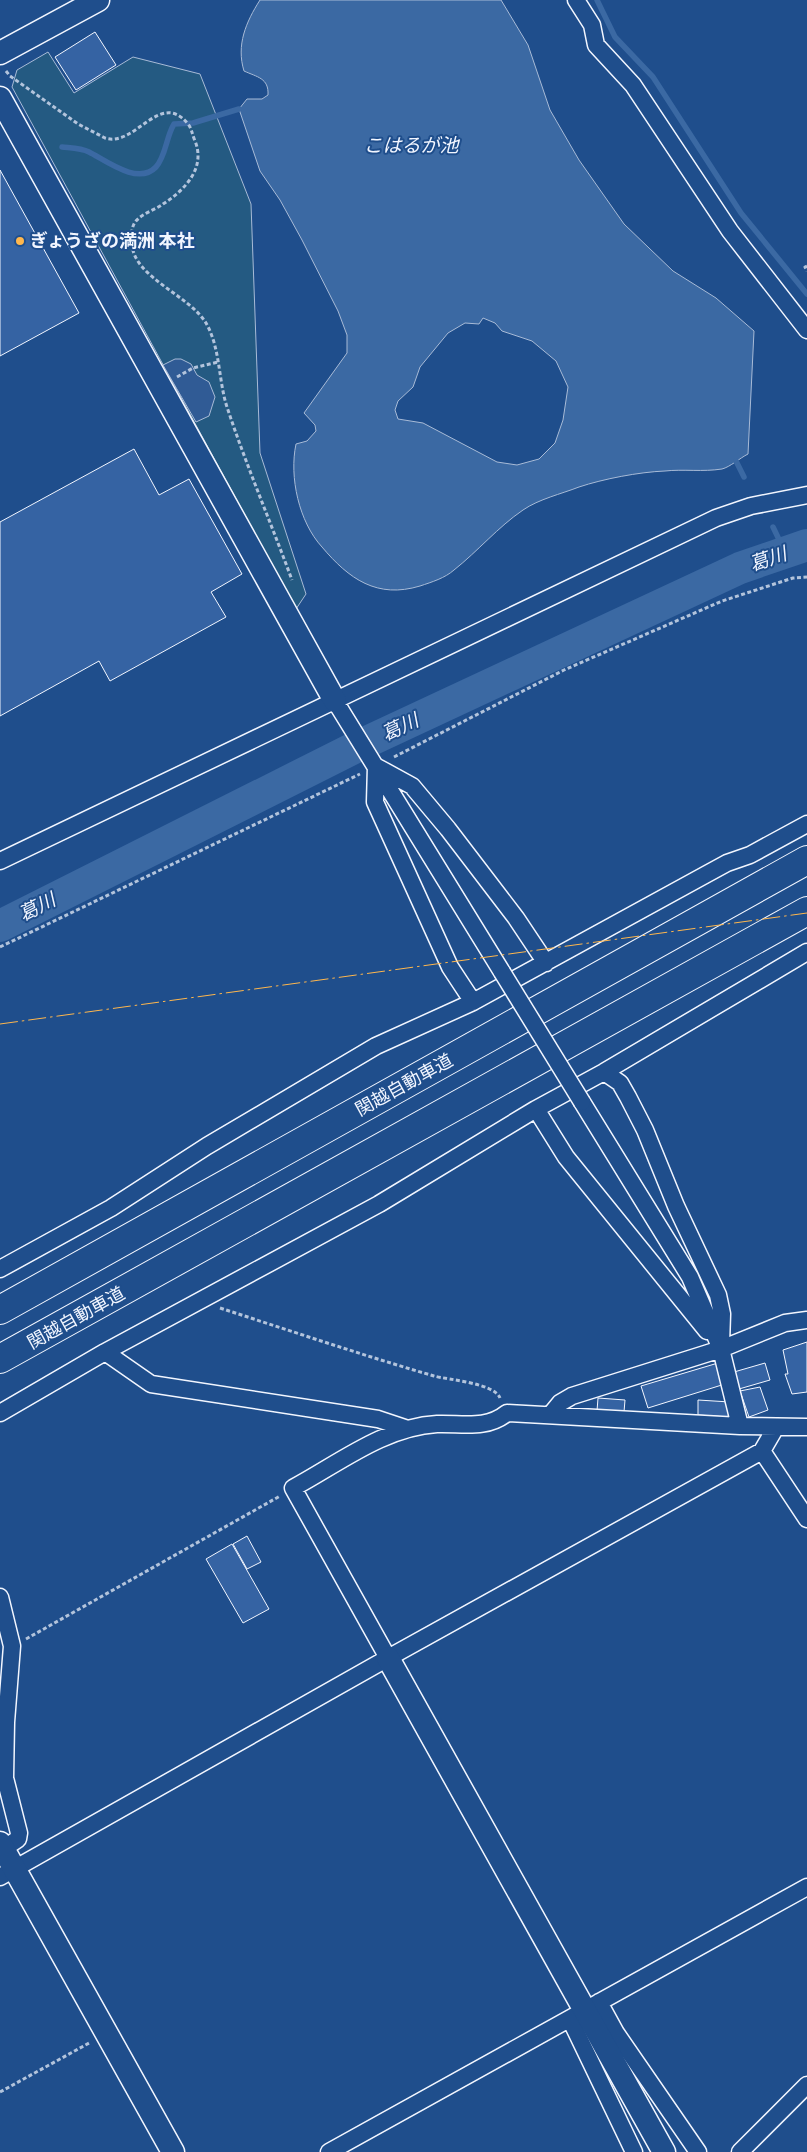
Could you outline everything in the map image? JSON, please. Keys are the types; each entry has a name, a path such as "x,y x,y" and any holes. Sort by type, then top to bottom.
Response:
{"highway":[{"name":"関越自動車道","path":"0,1310 807,860"},
{"name":"関越自動車道","path":"0,1359 328,1179 807,911"}],"street":[{"path":"2,59 98,0"},
{"path":"576,0 592,25 596,45 599,50 633,85 730,231 807,330"},
{"path":"0,98 340,708 690,1277 721,1349 740,1426"},
{"path":"0,861 340,708 716,518 751,506 807,495"},
{"path":"375,764 412,786 448,829 516,918 546,963"},
{"path":"375,764 376,802 450,967 473,1002"},
{"path":"0,1269 111,1208 207,1146 376,1046 473,1002 712,871 750,855 807,824"},
{"path":"0,1412 105,1352 379,1204 536,1109 604,1072 807,952"},
{"path":"604,1072 620,1083 637,1114 718,1296 722,1314 721,1349"},
{"path":"536,1109 566,1157 721,1349"},
{"path":"552,1414 560,1403 572,1396 721,1349 785,1323 807,1320"},
{"path":"105,1352 151,1384 378,1419 408,1429"},
{"path":"664,2152 294,1488 387,1436 408,1429 436,1424 479,1424 496,1421 507,1412 740,1426 807,1427"},
{"path":"7,1873 388,1658 762,1452 776,1427"},
{"path":"762,1452 807,1519"},
{"path":"0,1597 12,1646 6,1722 5,1778 19,1833 18,1839 1,1848 7,1873 107,2033 173,2152"},
{"path":"329,2152 807,1887"},
{"path":"584,2010 634,2152"},
{"path":"584,2010 616,2033 698,2152"},
{"path":"740,2152 807,2085"}],"path":[{"path":"2,59 8,74 59,112 105,138 111,140 125,137 153,116 164,112 181,117 188,123 199,148 197,168 176,196 136,220 131,232 132,247 135,258 150,274 194,309 204,320 211,334 227,408 295,587 277,596"},
{"path":"807,266 805,267 807,271"},
{"path":"193,368 218,362"},
{"path":"0,947 582,662 722,601 793,578 807,577"},
{"path":"199,1301 436,1376 481,1386 499,1395 507,1412"},
{"path":"12,1646 294,1488"},
{"path":"0,2092 107,2033"}],"shaded area":[{"path":"48,52 74,93 133,57 200,74 251,204 260,453 306,594 296,609 12,87 17,70"},
{"path":"175,359 181,359 191,364 197,375 209,382 215,397 209,416 196,422 163,365"}],"water":[{"name":"こはるが池","path":"260,0 501,0 528,45 550,110 579,160 624,224 673,271 716,298 754,331 748,454 722,469 672,470 633,474 589,484 543,500 529,506 514,517 450,573 438,580 420,586 390,590 377,588 354,577 343,568 322,547 307,525 295,484 294,457 296,444 307,441 316,431 315,425 304,413 347,353 347,335 338,311 302,240 280,200 260,171 239,109 247,99 262,99 268,95 268,89 264,82 244,71 242,61 241,52 244,34","holes":["483,318 495,323 502,331 532,341 556,361 568,387 563,420 555,443 539,459 517,465 497,462 423,423 398,419 395,410 398,401 413,387 420,367 448,333 465,323 479,324"]}],"building":[{"path":"95,32 116,65 76,90 55,57"},
{"name":"ぎょうざの満洲 本社","path":"0,170 79,313 0,356"},
{"path":"134,449 159,495 189,479 242,574 211,592 226,617 110,681 99,661 0,716 0,522"},
{"path":"807,1342 807,1392 792,1394 785,1374 788,1374 783,1350"},
{"path":"718,1363 725,1384 648,1408 641,1386"},
{"path":"765,1363 770,1380 739,1389 734,1372"},
{"path":"760,1387 768,1410 749,1417 740,1391"},
{"path":"598,1398 625,1400 624,1412 597,1411"},
{"path":"698,1400 730,1402 729,1417 698,1415"},
{"path":"247,1536 261,1562 247,1569 233,1544"},
{"path":"232,1544 269,1609 243,1623 206,1559"}],"waterway":[{"path":"597,0 615,37 653,77 741,213 807,294"},
{"path":"62,147 86,151 122,170 140,174 149,172 159,163 174,124 193,123 239,109"},
{"path":"736,461 744,477"},
{"path":"773,527 785,552"},
{"name":"葛川","path":"0,926 356,747 740,568 807,545"}],"power":[{"path":"0,1024 807,913"}],"place":[{"name":"ぎょうざの満洲 本社","path":"20,241"}]}
